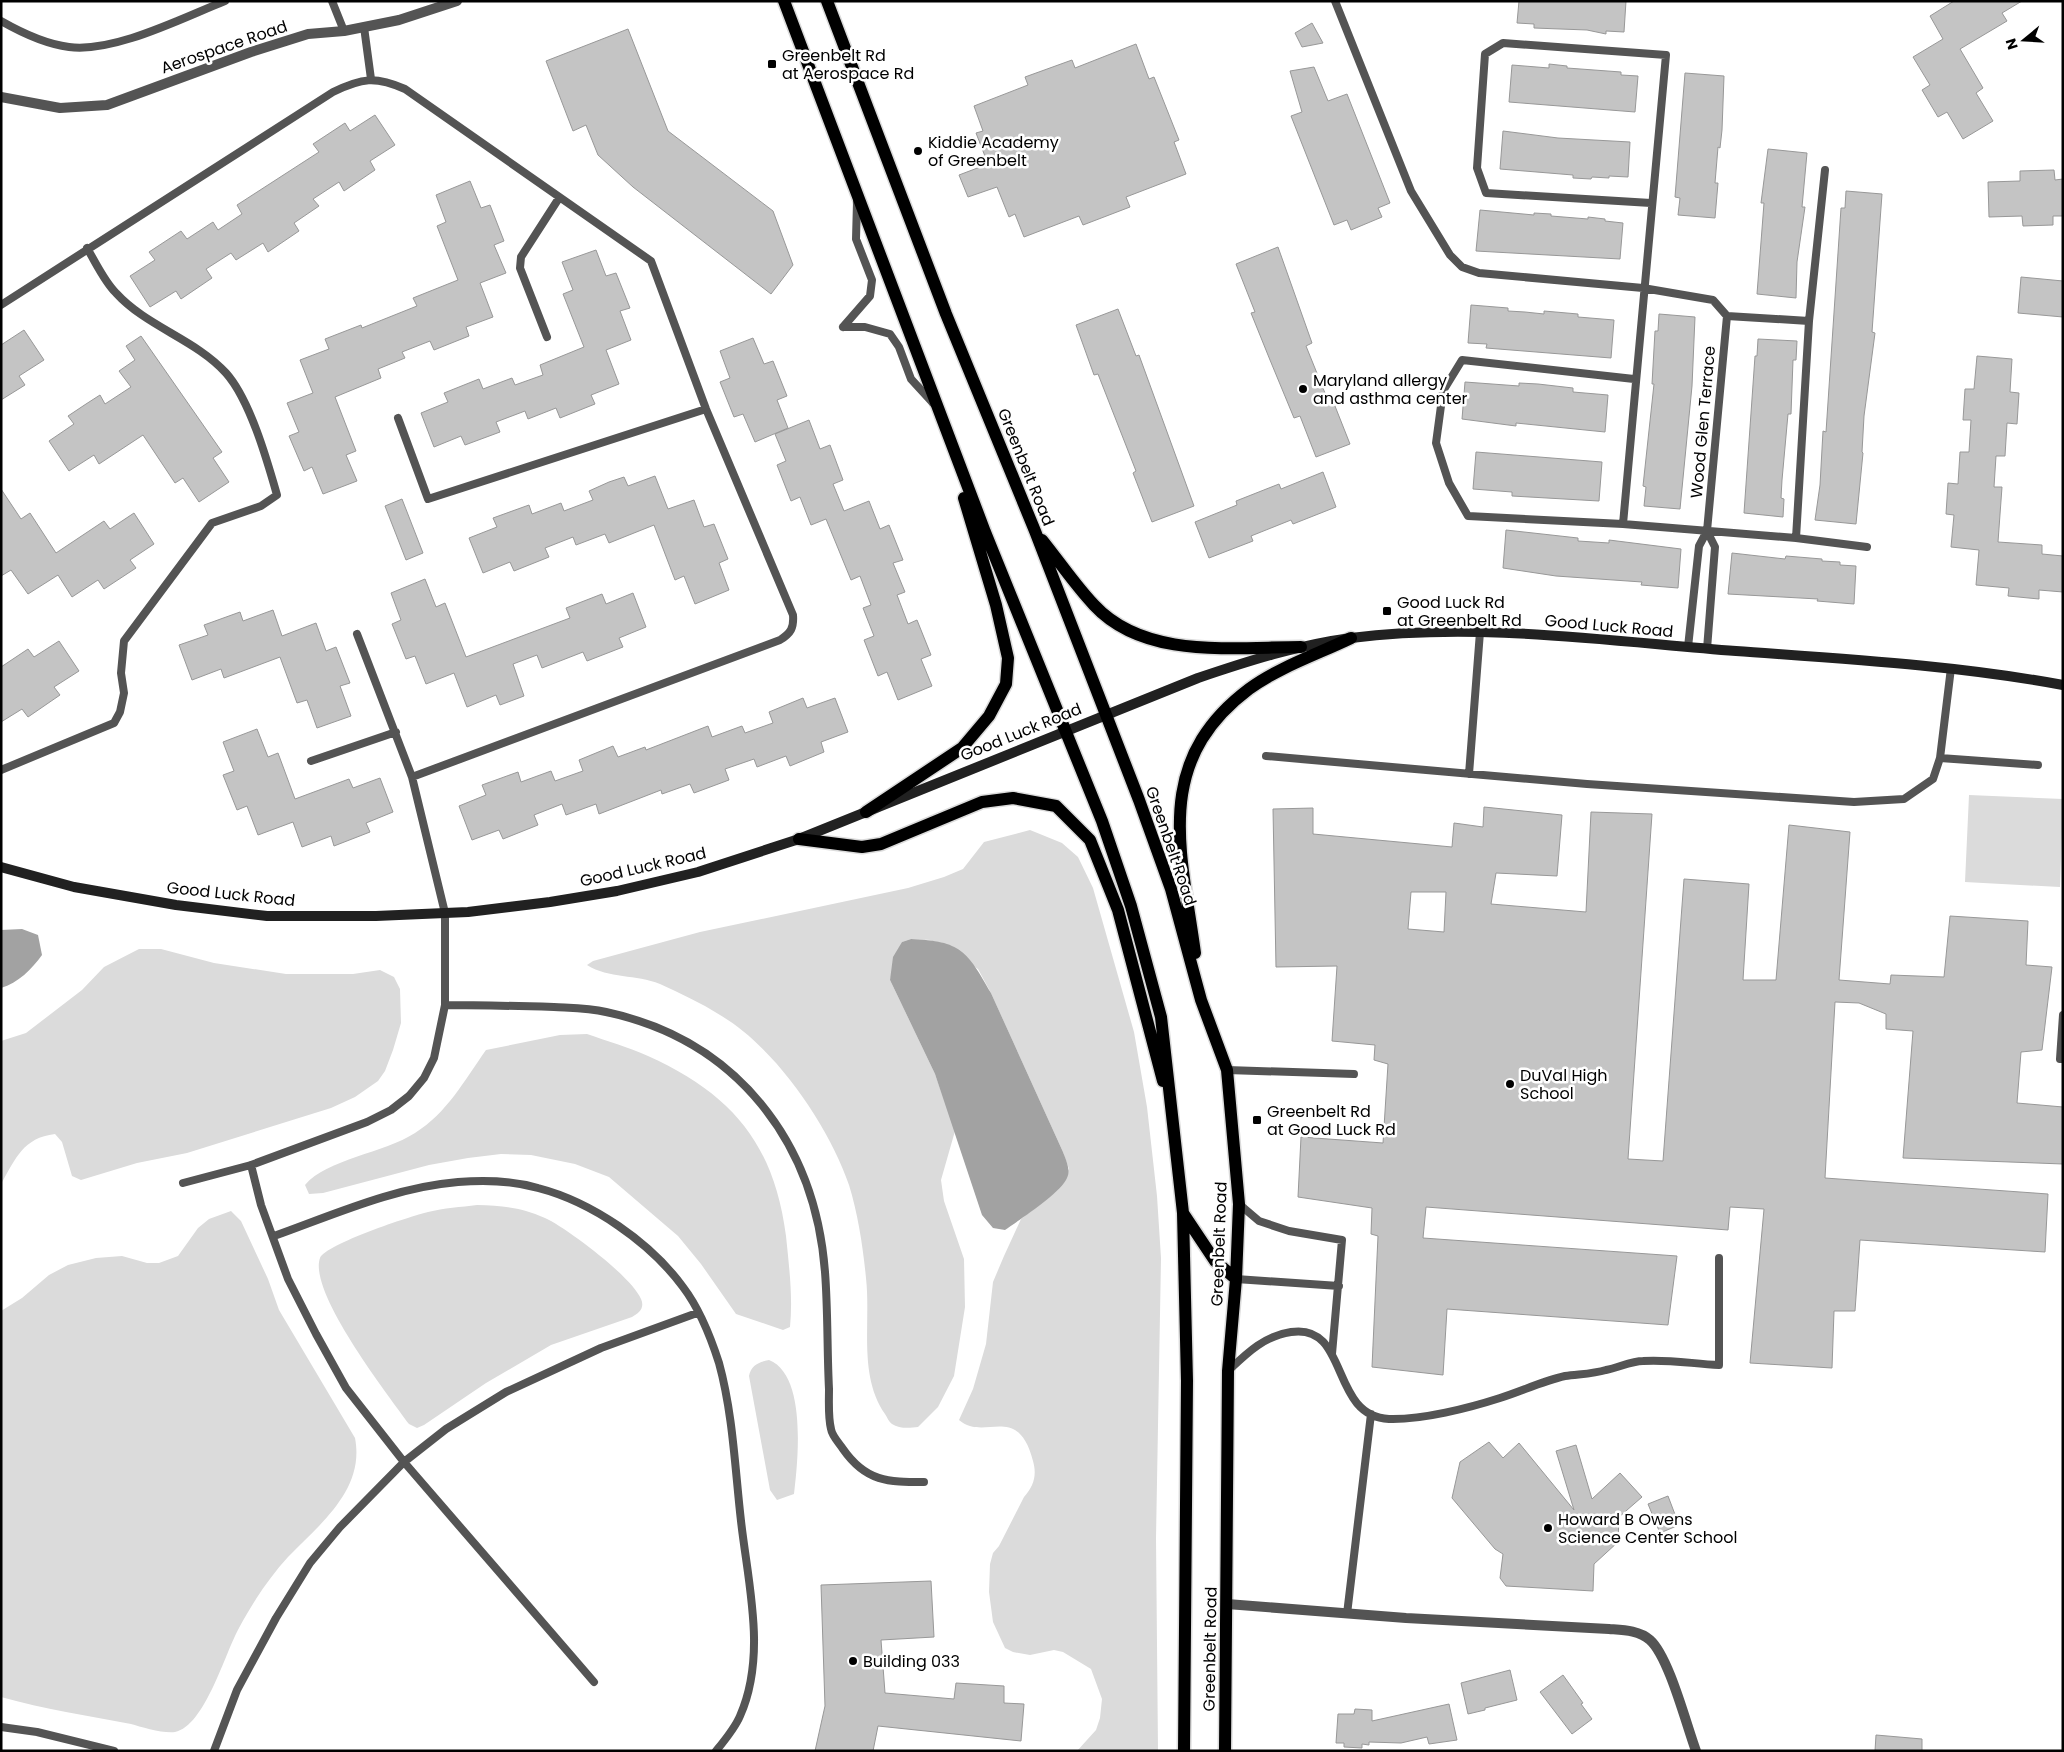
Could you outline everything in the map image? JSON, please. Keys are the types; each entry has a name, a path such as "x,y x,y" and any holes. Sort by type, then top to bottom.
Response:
{"main road":[{"name":"Greenbelt Road","path":"784,1 938,409 1063,731 1102,821 1131,906 1161,1016 1183,1213 1187,1381 1184,1751"},
{"name":"Greenbelt Road","path":"827,1 946,314 1035,531 1104,714 1139,800 1171,889 1201,1000 1227,1070 1239,1204 1236,1279 1228,1371 1225,1751"},
{"path":"866,812 962,748 989,716 1006,684 1008,658 996,605 938,409"},
{"path":"1035,531 1095,607 1130,631 1154,641 1177,647 1302,648"},
{"name":"Good Luck Road","path":"1,867 74,887 176,905 267,916 376,916 445,913 550,902 617,891 698,872 799,839 1104,714 1250,660 1351,638 1480,632 1951,668 2063,685"},
{"path":"1201,1000 1178,828 1184,782 1192,758 1203,738 1230,706 1249,689 1269,676 1351,638"},
{"path":"799,839 862,847 881,844 982,802 1013,798 1056,806 1090,840 1118,910 1158,1066 1172,1106"},
{"path":"1183,1213 1215,1261 1236,1279"}],"street":[{"name":"Aerospace Road","path":"1,97 60,108 107,105 251,52 308,34 344,32 399,20 457,1"},
{"path":"1227,1604 1347,1614 1609,1629 1640,1634 1649,1639 1656,1647 1667,1671 1696,1751"}],"lane":[{"path":"1,22 46,42 70,47 99,47 127,39 225,1"},
{"path":"332,1 344,32"},
{"path":"1335,1 1411,191 1450,255 1462,267 1479,273 1643,288 1712,300 1727,316 1809,321"},
{"path":"364,27 371,79"},
{"path":"1623,524 1634,379 1666,55 1503,43 1485,54 1477,168 1486,193 1651,203"},
{"path":"1,305 87,248 333,92 371,79 384,81 405,89 651,261 706,409 793,615 794,626 780,640 675,677 412,777"},
{"path":"1796,538 1809,321 1825,170"},
{"path":"858,197 856,239 872,280 870,296 843,327 865,326 890,334 899,347 911,379 938,409"},
{"path":"547,337 520,268 521,257 559,198"},
{"path":"1,770 114,722 120,712 124,693 121,673 124,641 212,523 260,506 277,495 246,405 226,373 202,350 135,310 115,292 87,248"},
{"name":"Wood Glen Terrace","path":"1688,647 1698,546 1707,531 1727,316"},
{"path":"1634,379 1462,360 1443,392 1436,443 1449,483 1468,516 1623,524 1796,538 1866,547"},
{"path":"398,418 428,499 706,409"},
{"name":"Wood Glen Terrace","path":"1707,531 1715,548 1707,649"},
{"path":"1469,774 1480,632"},
{"path":"183,1183 251,1164 367,1122 391,1110 409,1096 424,1078 434,1058 445,1005 445,913 412,777 358,634"},
{"path":"1266,756 1469,774 1854,802 1904,799 1933,779 1940,758 1951,668"},
{"path":"311,761 396,732"},
{"path":"1940,758 2038,765"},
{"path":"445,1005 590,1009 607,1012 642,1023 689,1043 720,1064 744,1085 774,1120 790,1146 803,1171 816,1214 825,1272 831,1431 847,1454 865,1473 877,1479 896,1482 924,1482"},
{"path":"2063,1015 2060,1059 2063,1059"},
{"path":"1227,1070 1354,1074"},
{"path":"251,1164 262,1205 288,1279 346,1388 404,1462 594,1682"},
{"path":"274,1236 413,1190 459,1182 498,1183 537,1188 577,1203 613,1223 643,1246 684,1288 698,1313 719,1365 726,1402 754,1630 754,1662 740,1716 716,1751"},
{"path":"1239,1204 1259,1221 1289,1231 1342,1240 1332,1354"},
{"path":"1228,1371 1259,1344 1284,1333 1300,1330 1315,1335 1323,1341 1332,1354 1354,1402 1362,1410 1391,1419 1458,1410 1565,1376 1605,1371 1642,1361 1719,1365 1719,1258"},
{"path":"1236,1279 1339,1286"},
{"path":"214,1751 237,1690 276,1618 310,1563 340,1527 404,1462 446,1429 514,1388 602,1348 698,1313"},
{"path":"1347,1614 1371,1414"},
{"path":"1,1727 37,1732 114,1751"}],"shaded area":[{"path":"1969,795 2063,799 2060,887 1965,882"},
{"path":"1030,830 1062,843 1078,857 1093,888 1134,1032 1147,1107 1157,1196 1161,1258 1156,1538 1158,1751 1077,1751 1096,1730 1100,1718 1102,1699 1091,1669 1063,1652 1054,1650 1030,1655 1013,1652 1005,1648 993,1622 989,1592 990,1564 993,1553 999,1546 1030,1489 1035,1476 1034,1466 1027,1443 1019,1433 1010,1428 969,1426 959,1420 973,1389 986,1344 993,1282 1004,1256 1021,1219 1040,1204 1069,1169 991,993 978,969 931,940 911,939 902,942 890,980 935,1074 955,1131 941,1180 944,1201 964,1259 965,1307 954,1376 938,1407 918,1427 908,1428 898,1427 890,1422 877,1399 871,1383 867,1348 866,1278 860,1231 852,1196 840,1162 828,1138 798,1090 761,1047 741,1029 713,1011 660,984 642,979 613,975 587,965 593,961 700,932 908,888 963,869 984,842"},
{"path":"22,929 38,935 42,955 24,975 13,983 1,988 1,930"},
{"path":"911,939 941,942 952,946 961,951 975,967 991,993 1067,1162 1067,1178 1057,1191 1005,1230 993,1228 982,1215 935,1074 890,980 893,957 902,942"},
{"path":"139,949 161,949 214,963 286,974 353,974 380,970 394,977 400,989 401,1023 385,1071 378,1081 355,1097 331,1108 187,1153 137,1163 81,1180 72,1176 62,1142 55,1134 44,1136 35,1140 22,1151 1,1184 1,1041 26,1033 82,990 104,967"},
{"path":"587,1034 648,1056 678,1071 703,1087 725,1105 744,1126 759,1149 771,1174 780,1203 786,1236 789,1270 790,1327 783,1330 736,1314 701,1264 678,1236 609,1177 575,1164 531,1155 501,1154 429,1165 323,1193 309,1194 305,1185 315,1176 341,1162 402,1140 426,1125 454,1096 486,1050 560,1035"},
{"path":"477,1205 520,1209 555,1223 583,1242 625,1278 641,1299 642,1308 632,1317 551,1345 486,1383 417,1428 409,1424 368,1368 337,1318 326,1294 320,1274 320,1258 337,1245 352,1238 405,1219 434,1211"},
{"path":"231,1211 241,1221 268,1279 279,1310 355,1438 356,1457 353,1474 347,1490 326,1519 284,1562 259,1594 233,1639 205,1703 196,1717 186,1727 175,1732 159,1731 1,1697 1,1311 22,1298 49,1275 68,1265 96,1258 122,1256 147,1263 159,1263 178,1256 198,1228 209,1219"},
{"path":"769,1360 781,1369 790,1383 795,1400 797,1420 798,1441 794,1494 777,1500 770,1490 749,1376 756,1365"}],"building":[{"path":"1519,1 1626,1 1624,32 1606,31 1606,34 1587,30 1534,28 1534,24 1517,23"},
{"path":"1954,1 2022,1 2002,13 2007,21 1960,49 1983,88 1976,93 1993,121 1963,139 1947,112 1938,117 1922,90 1930,85 1913,57 1943,39 1930,16"},
{"path":"1312,23 1323,43 1302,47 1295,33"},
{"path":"628,29 668,131 773,211 793,265 771,294 633,187 598,155 586,125 573,131 546,61"},
{"path":"1136,44 1149,79 1154,77 1179,140 1174,142 1186,174 1126,197 1130,207 1083,225 1079,216 1024,237 1015,214 1009,217 997,187 968,197 959,175 988,164 976,133 983,131 974,106 1028,85 1025,77 1072,60 1075,68"},
{"path":"1549,64 1567,66 1567,68 1621,72 1621,75 1638,76 1635,112 1509,102 1512,65 1549,68"},
{"path":"1314,67 1328,101 1347,94 1390,203 1378,208 1382,217 1351,230 1347,220 1334,225 1291,116 1302,112 1290,71"},
{"path":"1685,73 1724,76 1722,130 1720,148 1718,147 1715,183 1718,183 1715,218 1678,215 1680,198 1675,197"},
{"path":"375,115 395,145 370,161 375,170 344,191 339,182 313,199 319,206 294,223 299,231 268,252 263,243 236,260 231,253 206,269 212,278 181,299 176,291 150,307 130,276 155,260 149,252 181,231 187,239 213,222 218,230 242,214 237,205 319,152 313,144 345,123 350,131"},
{"path":"1503,131 1558,138 1630,142 1628,177 1573,178 1573,175 1500,169"},
{"path":"1768,149 1807,153 1802,207 1805,207 1797,262 1796,298 1757,294 1764,203 1761,203"},
{"path":"2054,170 2055,180 2063,179 2063,216 2053,216 2053,225 2023,226 2022,216 1989,217 1988,182 2020,181 2020,171"},
{"path":"470,181 481,208 490,205 504,241 494,245 506,273 480,283 493,317 466,327 469,336 434,350 430,341 402,352 405,358 378,369 381,378 335,397 356,451 346,455 357,481 323,494 312,467 304,471 289,436 299,432 287,403 313,393 300,360 329,349 325,339 361,325 362,328 417,306 413,298 458,280 437,226 446,222 436,195"},
{"path":"1846,191 1882,194 1872,332 1875,333 1864,416 1863,453 1856,524 1815,520 1820,485 1823,431 1826,432 1841,208 1845,208"},
{"path":"1480,210 1534,215 1534,213 1551,214 1551,216 1588,219 1588,217 1623,223 1620,259 1476,251"},
{"path":"1278,247 1312,343 1306,346 1329,403 1333,401 1350,444 1316,457 1300,416 1294,418 1251,313 1255,312 1236,264"},
{"path":"596,250 606,276 616,273 630,308 620,311 631,340 606,350 619,384 591,395 595,404 560,418 556,408 528,419 525,411 496,422 500,432 465,445 461,436 434,447 421,413 448,402 444,393 479,379 483,389 512,378 515,385 543,375 540,365 584,347 563,294 573,290 562,262"},
{"path":"2021,277 2063,281 2063,317 2018,313"},
{"path":"1471,305 1508,308 1508,311 1544,314 1544,311 1578,314 1578,317 1614,320 1611,358 1486,348 1487,344 1468,343"},
{"path":"1118,309 1136,356 1139,355 1194,506 1152,522 1133,473 1136,471 1098,374 1094,375 1076,325"},
{"path":"1659,314 1695,317 1692,386 1680,509 1644,506 1646,487 1643,486 1654,384 1652,384 1655,331 1658,331"},
{"path":"24,330 44,360 19,376 25,385 1,400 1,345"},
{"path":"141,336 222,452 213,458 229,482 199,502 183,478 175,483 143,435 99,464 94,455 69,471 49,441 74,424 68,416 86,404 100,395 105,404 131,387 119,371 135,360 126,346"},
{"path":"753,338 764,364 773,361 787,396 777,400 788,428 755,442 743,414 734,417 720,382 730,378 720,351"},
{"path":"1758,339 1797,341 1796,360 1793,360 1791,414 1788,414 1782,480 1783,517 1744,513 1755,356 1757,356"},
{"path":"1977,356 2012,359 2010,392 2019,393 2017,424 2007,423 2005,456 1996,456 1994,487 2002,487 1998,542 2042,545 2042,554 2063,556 2063,592 2039,590 2039,599 2008,596 2009,588 1976,585 1979,550 1951,547 1954,515 1946,514 1948,483 1958,484 1960,452 1969,452 1971,420 1963,420 1965,389 1974,389"},
{"path":"1465,382 1519,386 1519,383 1538,384 1573,388 1573,392 1608,395 1605,432 1516,423 1516,426 1462,419"},
{"path":"809,420 820,449 830,445 843,480 833,484 844,511 869,501 880,529 889,525 903,560 893,563 905,592 897,595 908,624 917,620 931,655 921,659 932,686 898,700 887,672 878,676 864,640 874,636 863,608 871,605 860,576 851,580 826,519 811,525 800,497 791,501 777,465 786,461 775,434"},
{"path":"1476,452 1602,462 1599,501 1512,496 1512,492 1473,489"},
{"path":"1323,472 1336,507 1293,524 1291,520 1251,536 1253,541 1209,558 1195,522 1237,505 1236,501 1279,484 1281,489"},
{"path":"655,476 668,509 694,500 704,527 714,524 728,559 719,563 729,590 695,604 684,576 675,580 654,525 609,543 605,534 576,545 573,537 545,548 549,557 514,571 510,562 483,573 469,538 497,527 493,518 529,505 532,514 561,503 564,511 593,500 589,491 609,482 624,477 628,486"},
{"path":"1,489 21,519 30,513 56,553 104,521 110,529 134,513 154,544 130,560 136,568 104,589 98,580 72,597 58,575 28,594 11,570 1,576"},
{"path":"402,499 423,553 406,560 385,506"},
{"path":"1506,530 1578,538 1578,541 1609,543 1609,540 1681,549 1678,588 1641,585 1642,582 1556,576 1503,568"},
{"path":"1732,553 1785,559 1786,556 1822,559 1822,561 1840,562 1840,565 1856,566 1854,604 1817,601 1818,599 1728,594"},
{"path":"425,579 436,607 445,603 466,657 570,618 566,608 602,594 606,604 633,593 646,627 619,638 623,647 587,661 583,652 542,668 537,655 513,664 524,696 500,705 496,695 467,707 454,673 426,684 415,656 406,659 392,624 401,620 391,593"},
{"path":"273,610 282,636 316,623 326,651 336,647 350,683 340,686 351,716 317,728 307,700 297,703 280,657 224,678 221,669 192,680 179,645 208,635 204,625 240,612 243,621"},
{"path":"59,641 79,671 54,687 60,695 28,717 22,709 1,722 1,667 28,649 34,657"},
{"path":"803,698 807,708 835,698 848,732 821,742 824,752 790,766 786,756 757,767 754,759 725,769 729,780 694,793 690,784 662,794 661,790 599,814 596,804 566,815 562,804 534,815 538,825 503,839 499,830 472,840 459,806 486,795 482,785 518,772 521,782 551,771 555,781 583,771 579,760 613,746 618,757 645,747 646,750 708,726 712,737 742,726 745,733 773,723 769,712"},
{"path":"257,729 268,757 278,753 295,799 349,779 353,788 380,778 393,812 366,823 370,832 334,846 331,836 302,847 293,822 258,835 247,806 237,810 223,775 234,771 223,742"},
{"name":"DuVal High School","path":"1484,807 1562,815 1557,876 1496,873 1491,904 1586,912 1591,812 1652,814 1628,1159 1663,1161 1684,879 1749,884 1743,980 1776,980 1789,825 1850,832 1839,980 1890,984 1891,975 1944,977 1950,916 2028,921 2026,965 2052,967 2042,1050 2021,1052 2017,1103 2063,1107 2063,1164 1903,1158 1913,1031 1886,1029 1886,1014 1859,1003 1835,1002 1825,1178 2048,1194 2045,1252 1860,1240 1855,1311 1834,1311 1832,1368 1750,1363 1764,1209 1730,1207 1728,1230 1426,1207 1423,1238 1677,1256 1668,1325 1447,1309 1443,1375 1372,1367 1378,1236 1371,1234 1372,1208 1298,1197 1301,1137 1383,1143 1388,1064 1374,1060 1375,1045 1332,1041 1337,966 1276,967 1273,809 1313,808 1313,834 1452,847 1454,823 1483,827","holes":["1411,892 1446,892 1444,932 1408,929"]},
{"name":"Howard B Owens Science Center School","path":"1489,1442 1503,1458 1519,1443 1574,1510 1556,1451 1576,1445 1592,1499 1620,1473 1642,1497 1619,1517 1618,1542 1594,1564 1593,1591 1506,1586 1500,1578 1503,1554 1495,1549 1452,1498 1460,1462"},
{"path":"1668,1496 1679,1525 1660,1533 1648,1504"},
{"name":"Building 033","path":"931,1581 934,1637 881,1640 885,1693 954,1699 956,1683 1004,1686 1004,1703 1024,1704 1021,1741 878,1726 873,1751 815,1751 825,1706 821,1585"},
{"path":"1510,1670 1517,1700 1468,1714 1461,1683"},
{"path":"1563,1675 1592,1719 1572,1734 1540,1692"},
{"path":"1449,1704 1457,1740 1429,1744 1427,1737 1401,1743 1369,1742 1369,1745 1362,1744 1362,1748 1344,1747 1344,1743 1336,1743 1338,1714 1354,1714 1355,1709 1372,1710 1372,1721"},
{"path":"1876,1735 1922,1739 1922,1751 1875,1751"}],"place":[{"name":"Greenbelt Rd at Aerospace Rd","path":"772,64"},
{"name":"Kiddie Academy of Greenbelt","path":"918,151"},
{"name":"Maryland allergy and asthma center","path":"1303,389"},
{"name":"Good Luck Rd at Greenbelt Rd","path":"1387,611"},
{"name":"DuVal High School","path":"1510,1084"},
{"name":"Greenbelt Rd at Good Luck Rd","path":"1257,1120"},
{"name":"Howard B Owens Science Center School","path":"1548,1528"},
{"name":"Building 033","path":"853,1661"}]}
